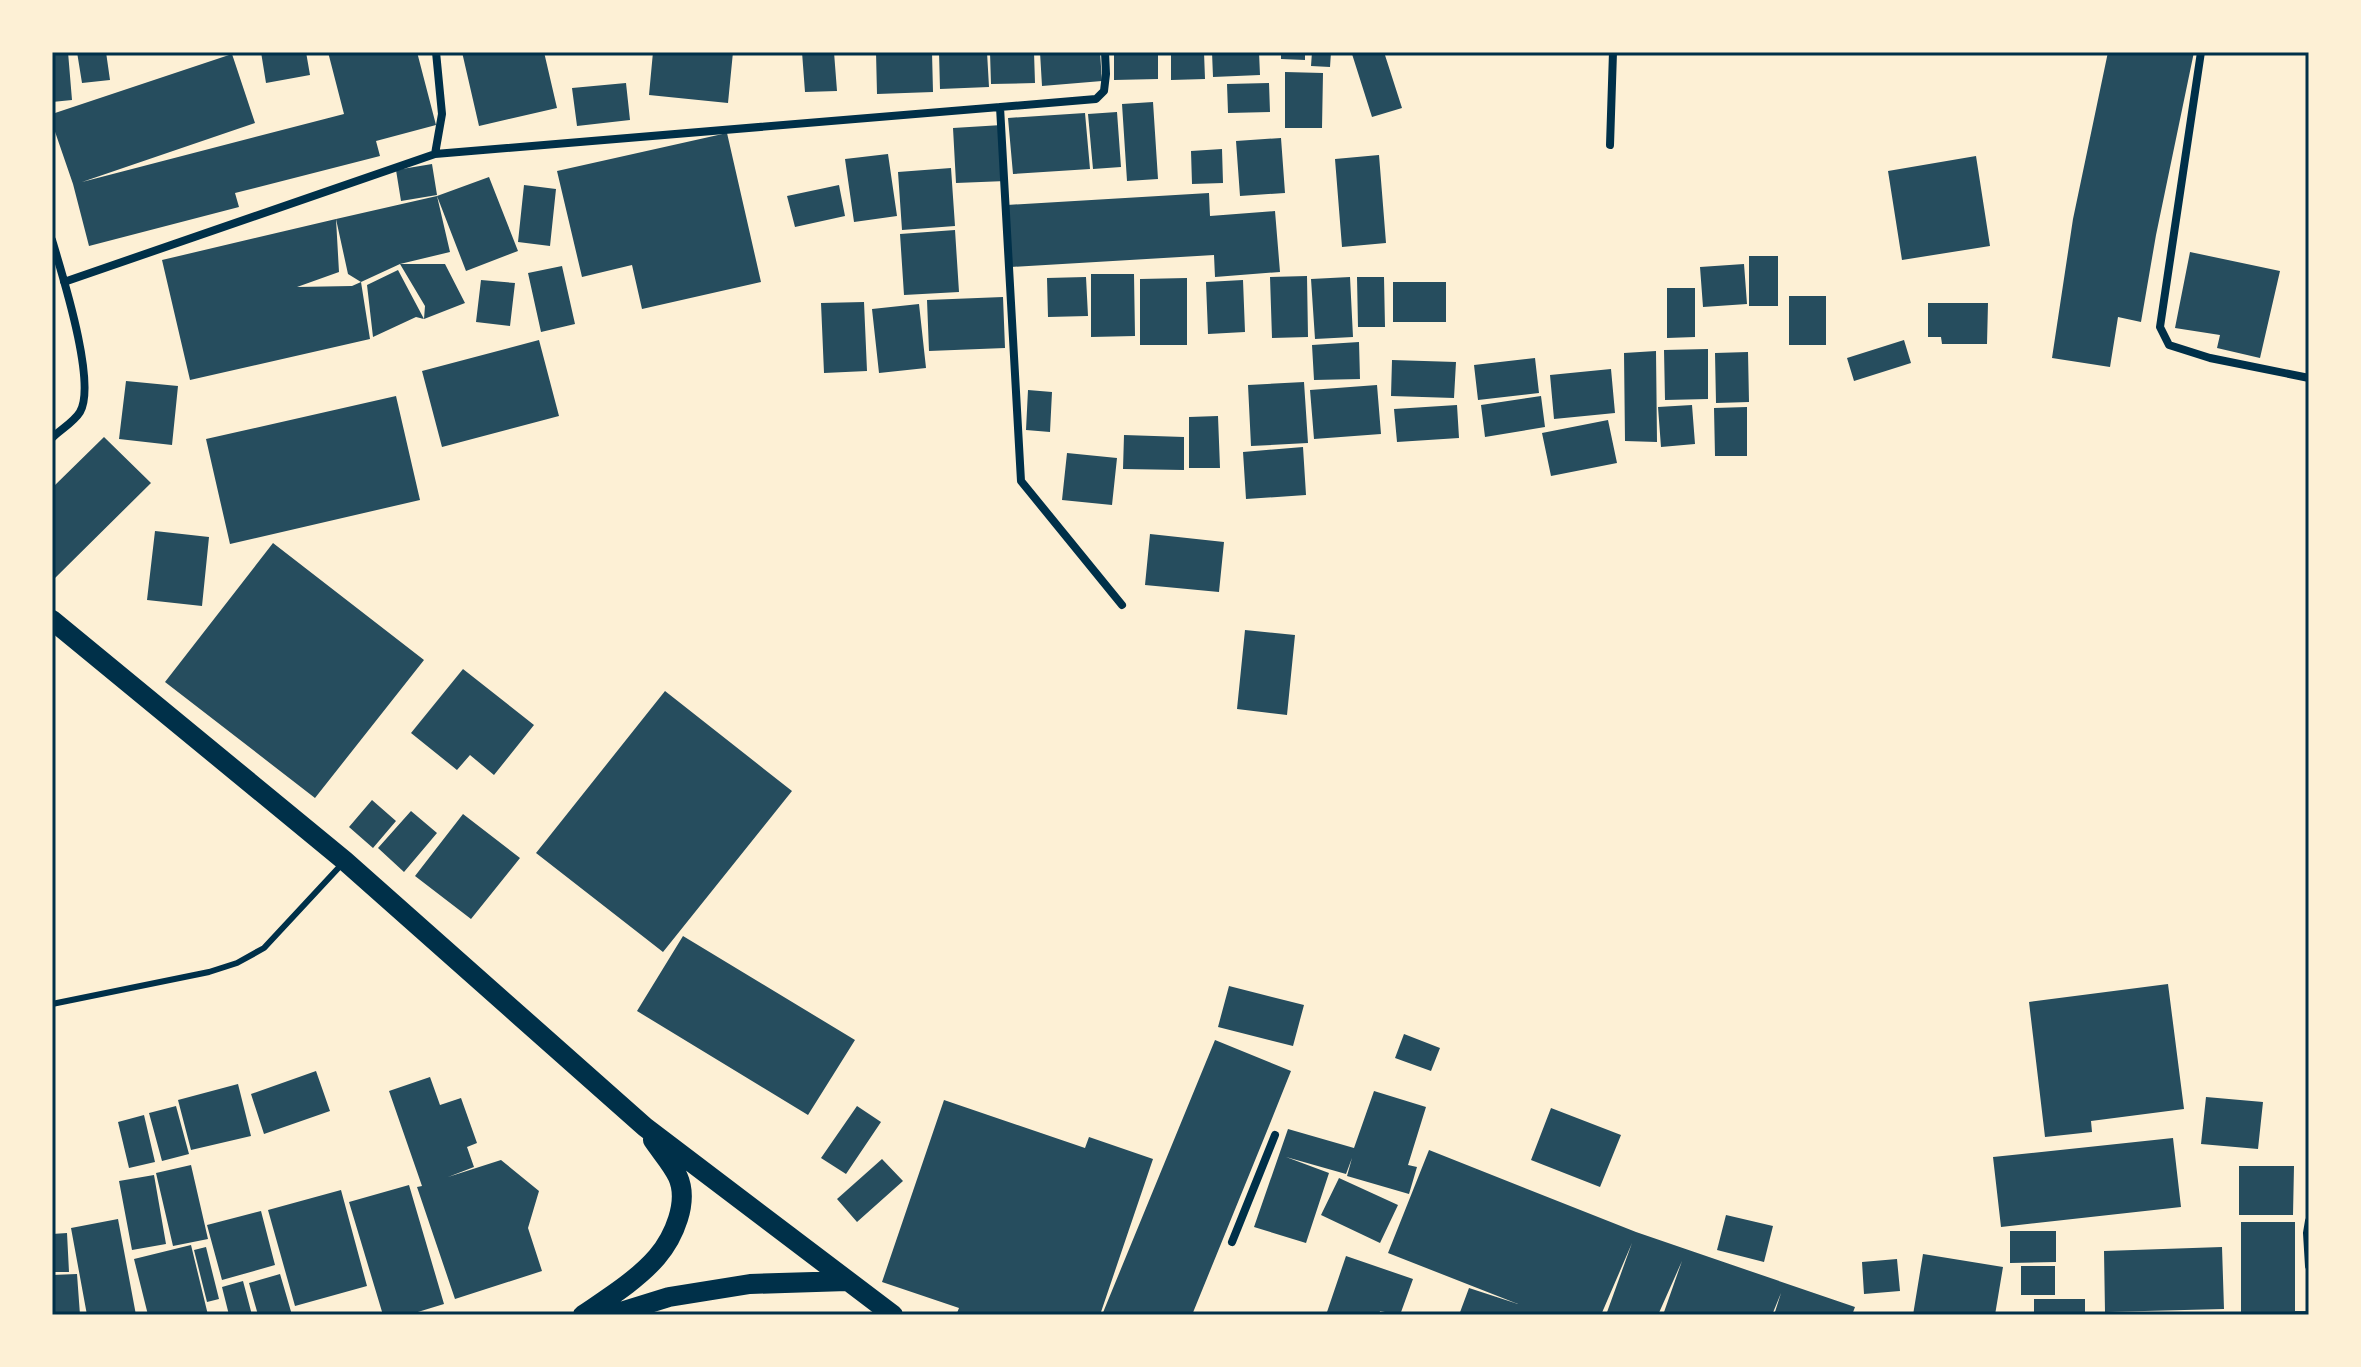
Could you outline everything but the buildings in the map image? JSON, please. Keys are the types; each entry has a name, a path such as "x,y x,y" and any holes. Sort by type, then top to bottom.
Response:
{"main road":[{"path":"52,620 345,861 645,1127 893,1315"},
{"path":"583,1315 658,1257 675,1227 683,1201 678,1178 645,1127"},
{"path":"611,1315 669,1297 750,1284 847,1281"}],"street":[{"path":"435,154 442,114 436,52"},
{"path":"64,282 435,154 1096,99 1104,91 1105,52"},
{"path":"1610,145 1613,52"},
{"path":"2201,52 2160,327 2169,345 2210,358 2309,378"},
{"path":"1000,107 1021,481 1122,605"},
{"path":"52,240 82,359 86,392 79,413 52,438"},
{"path":"1232,1242 1275,1135"},
{"path":"2309,1221 2309,1266"}],"lane":[{"path":"52,1004 209,972 237,963 264,948 345,861"}]}
